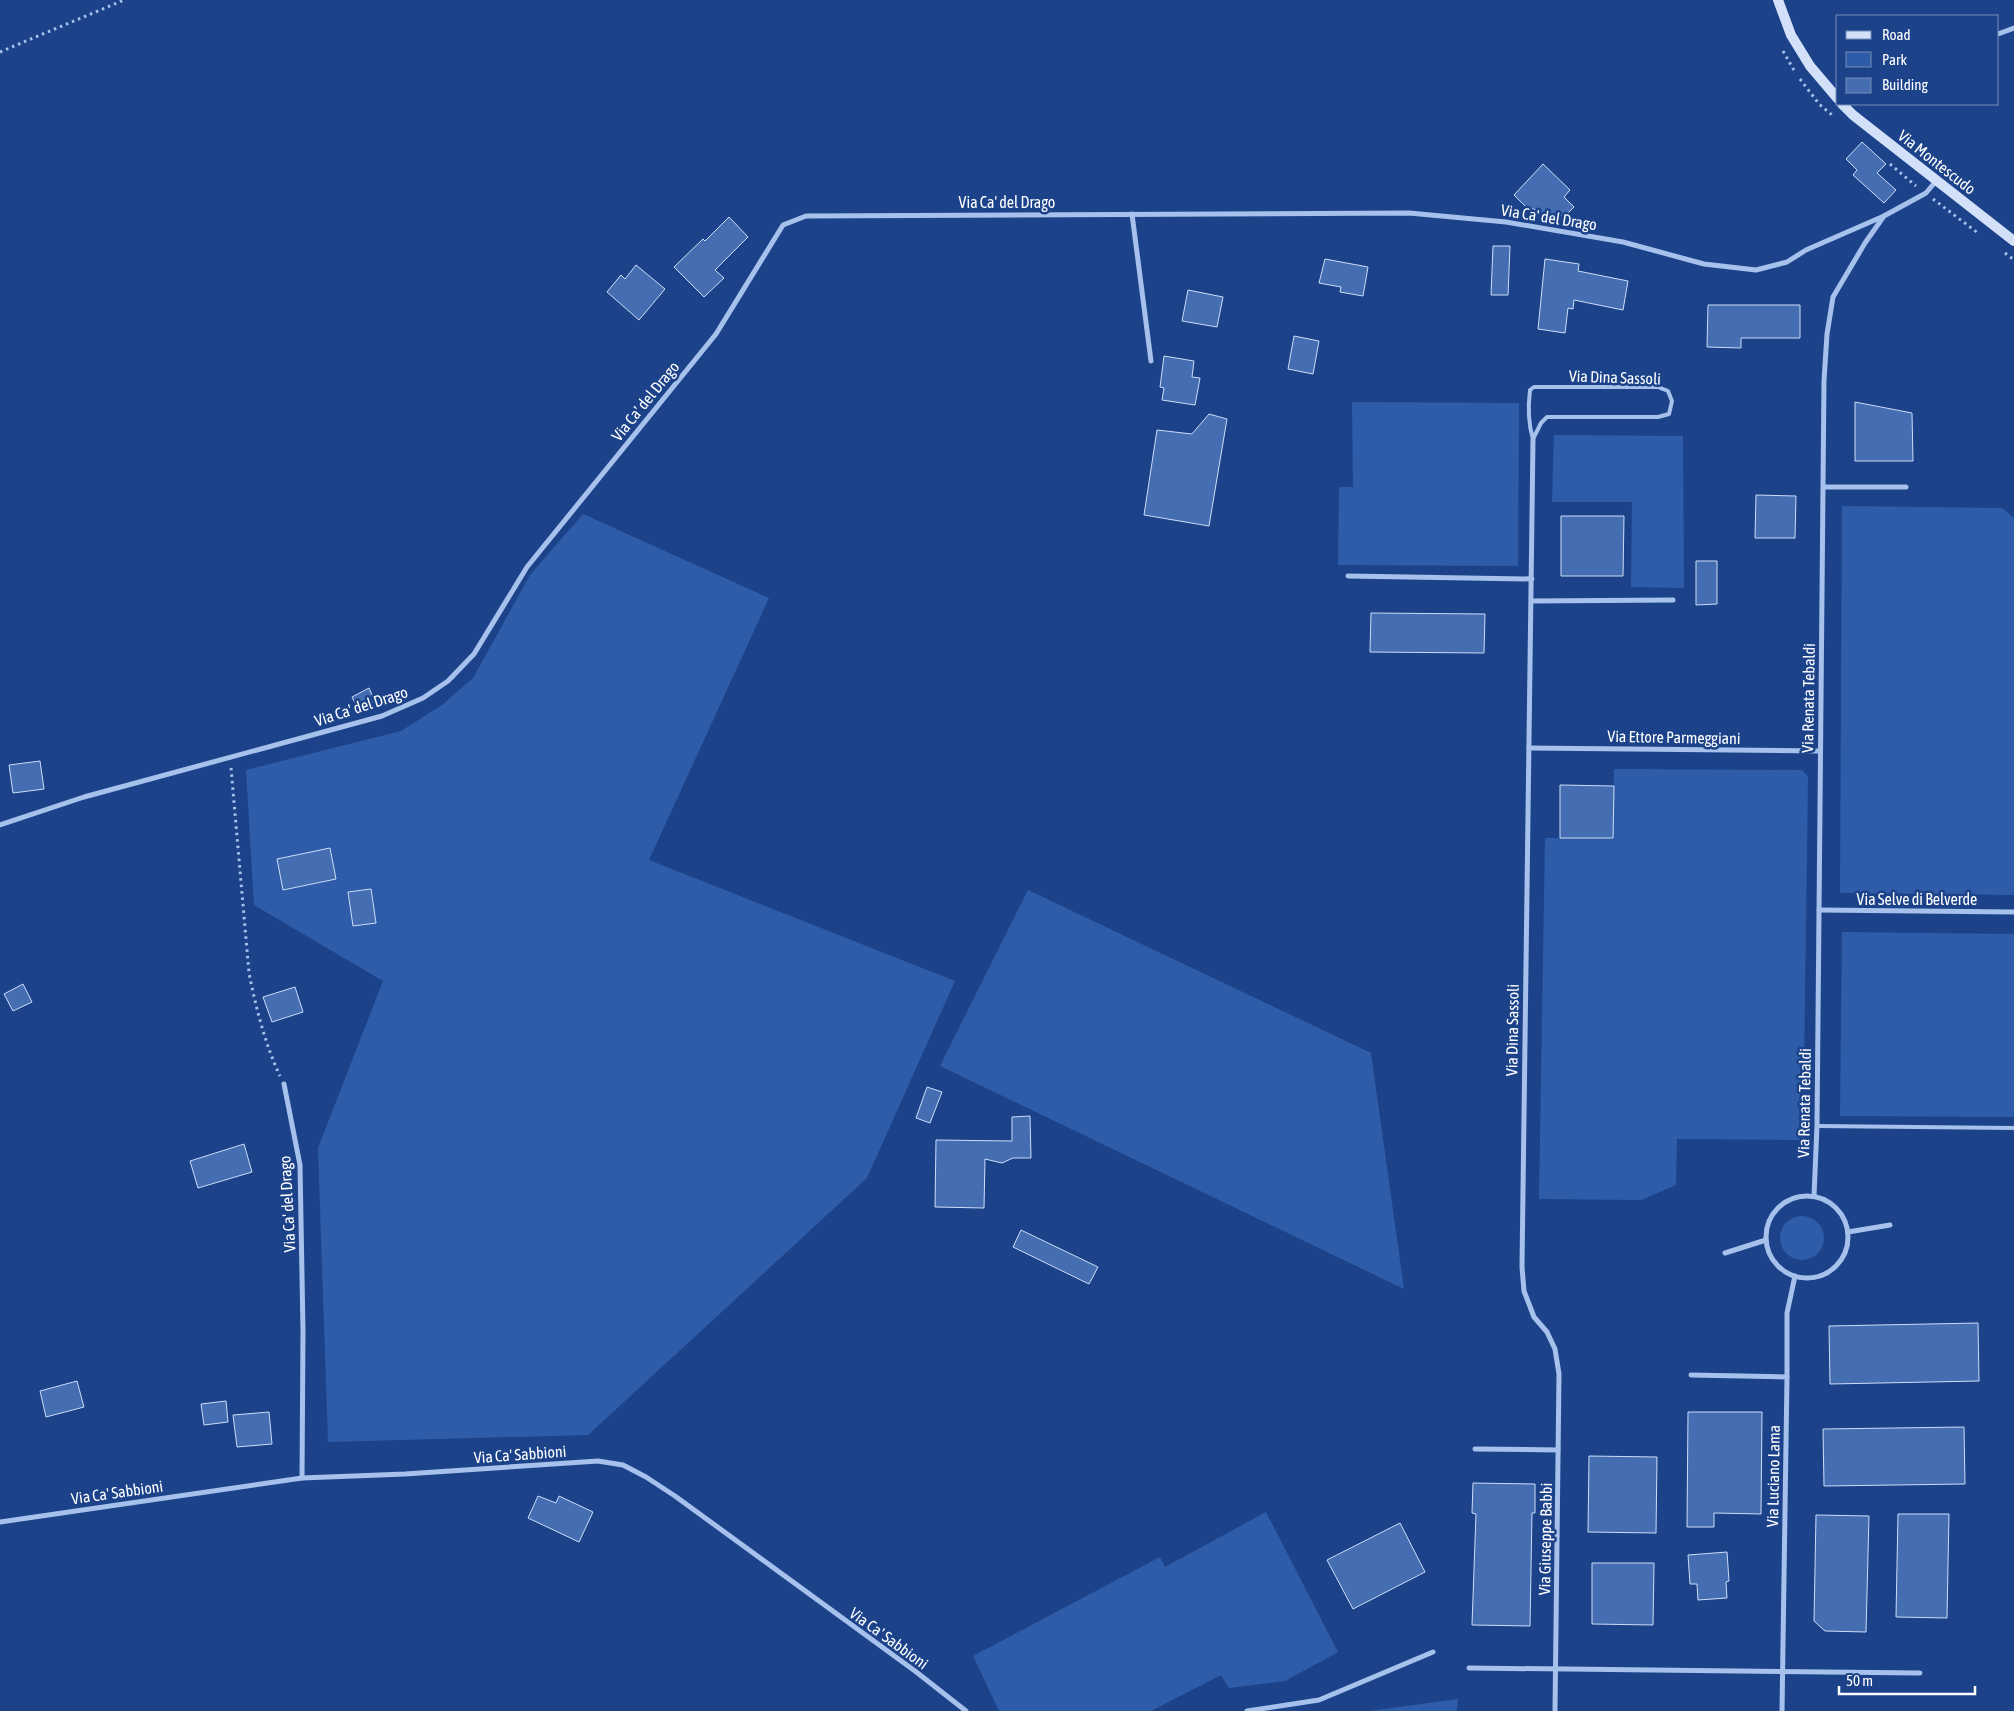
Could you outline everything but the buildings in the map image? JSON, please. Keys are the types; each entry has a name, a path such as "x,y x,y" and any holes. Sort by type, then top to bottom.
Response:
{"street":[{"name":"Via Montescudo","path":"1778,0 1791,35 1810,66 1836,98"},
{"path":"1999,34 2014,28"},
{"name":"Via Montescudo","path":"1843,105 2014,242"},
{"name":"Via Ca' del Drago","path":"0,825 84,796 382,716 423,698 448,681 474,654 526,567 716,334 784,225 806,216 1409,213 1496,221 1623,242 1704,264 1756,270 1787,262 1806,250 1884,216 1926,193 1936,181"},
{"path":"1132,214 1151,361"},
{"name":"Via Renata Tebaldi","path":"1814,1196 1817,1126 1824,381 1827,334 1833,297 1884,216"},
{"name":"Via Dina Sassoli","path":"1533,439 1522,1267 1524,1291 1534,1317 1547,1332 1555,1349 1559,1374 1558,1450"},
{"path":"1824,487 1906,488"},
{"path":"1348,576 1532,579"},
{"path":"1532,601 1673,600"},
{"name":"Via Ettore Parmeggiani","path":"1529,748 1820,751"},
{"name":"Via Selve di Belverde","path":"1819,910 2014,912"},
{"name":"Via Ca' del Drago","path":"284,1084 300,1165 303,1331 302,1478"},
{"path":"1799,1196 1814,1196 1830,1203 1842,1216 1848,1232 1846,1248 1839,1262 1826,1273 1811,1277 1795,1276 1784,1270 1775,1262 1769,1252 1766,1240 1767,1225 1774,1212 1785,1202 1799,1196"},
{"path":"1848,1232 1890,1225"},
{"path":"1725,1253 1766,1240"},
{"name":"Via Luciano Lama","path":"1782,1711 1787,1313 1795,1276"},
{"path":"1691,1375 1787,1377"},
{"path":"1475,1449 1558,1450"},
{"name":"Via Giuseppe Babbi","path":"1555,1711 1558,1450"},
{"name":"Via Ca' Sabbioni","path":"0,1522 302,1478 405,1474 598,1461 623,1465 675,1496 915,1671 966,1711"},
{"path":"1248,1711 1319,1700 1434,1652"},
{"path":"1469,1668 1920,1673"}],"lane":[{"name":"Via Dina Sassoli","path":"1534,387 1658,388 1668,391 1672,401 1669,414 1658,417 1547,417 1541,423 1533,439 1529,425 1529,398 1530,390 1534,387"},
{"path":"1817,1126 2014,1128"}],"path":[{"path":"0,52 124,0"},
{"path":"230,757 249,973 254,998 272,1060 284,1084"}],"green space":[{"path":"1352,402 1519,403 1518,566 1338,565 1339,487 1353,487"},
{"path":"1554,435 1683,436 1684,588 1631,587 1632,502 1552,502"},
{"path":"1842,506 2002,508 2014,518 2014,895 1840,893"},
{"path":"583,514 769,598 649,860 955,981 867,1178 588,1435 328,1442 318,1148 383,981 254,905 246,770 401,731 442,705 473,678 530,575"},
{"path":"1614,769 1802,770 1808,777 1803,1140 1677,1139 1676,1185 1641,1200 1539,1199 1545,838 1613,838"},
{"path":"1028,890 1371,1053 1404,1289 940,1066"},
{"path":"1842,932 2014,934 2014,1117 1840,1116"},
{"path":"1802,1216 1814,1220 1820,1226 1824,1238 1820,1250 1814,1256 1802,1260 1790,1256 1784,1250 1780,1238 1784,1226 1790,1220"},
{"path":"1266,1512 1338,1652 1285,1681 1229,1688 1221,1675 1151,1711 999,1711 973,1656 1160,1557 1165,1567"},
{"path":"1458,1699 1457,1711 1369,1711"}]}
